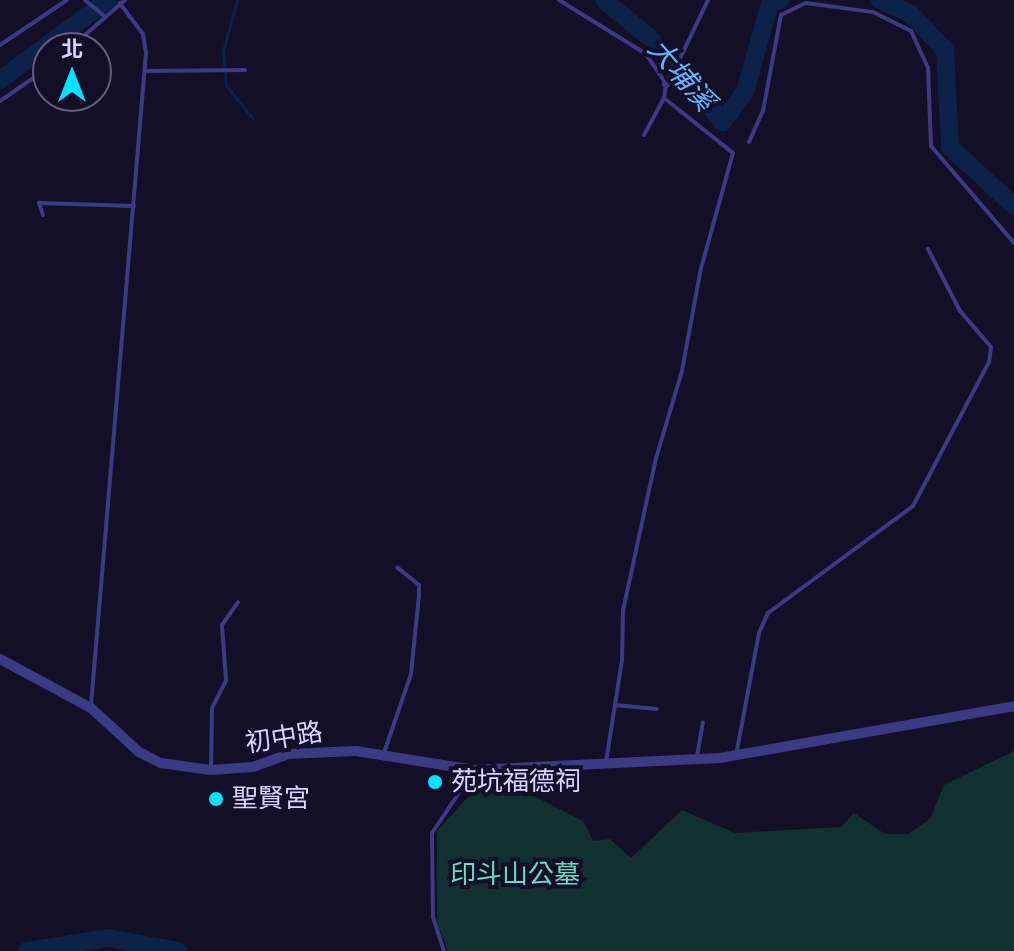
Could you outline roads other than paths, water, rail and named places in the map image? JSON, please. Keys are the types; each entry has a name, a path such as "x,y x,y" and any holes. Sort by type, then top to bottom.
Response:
{"street":[{"name":"初中路","path":"0,659 91,708 139,752 161,763 211,770 253,767 288,754 384,753 474,770 696,759 736,755 1014,706"}],"lane":[{"path":"0,45 67,0"},
{"path":"85,0 103,14"},
{"path":"559,0 635,45 668,82"},
{"path":"644,135 664,98 668,82 689,46 708,0"},
{"path":"86,32 103,14 122,2 143,34 145,71 91,708"},
{"path":"749,142 763,111 781,15 806,3 873,12 911,31 928,68 931,146 1014,243"},
{"path":"145,71 245,70"},
{"path":"0,101 32,79"},
{"path":"606,764 615,705 623,610 656,458 682,371 701,268 733,162 733,153 664,98"},
{"path":"43,215 39,203 134,206"},
{"path":"736,755 759,633 768,613 913,506 989,362 991,347 960,311 928,249"},
{"path":"384,753 411,674 419,595 419,585 397,567"},
{"path":"211,770 212,708 226,680 222,625 231,605 238,602"},
{"path":"615,705 657,709"},
{"path":"696,759 703,723"},
{"path":"444,951 433,917 432,833 474,770"}],"waterway":[{"name":"大埔溪","path":"0,80 108,0"},
{"path":"237,0 223,51 226,85 253,119"},
{"name":"大埔溪","path":"604,0 650,38 723,122 745,92 770,3 781,0"},
{"name":"大埔溪","path":"880,0 911,14 945,50 950,147 1014,206"},
{"path":"27,951 108,938 178,951"}],"place":[{"name":"苑坑福德祠","path":"435,782"},
{"name":"聖賢宮","path":"216,799"}],"park label":[{"name":"印斗山公墓","path":"515,875"}]}
